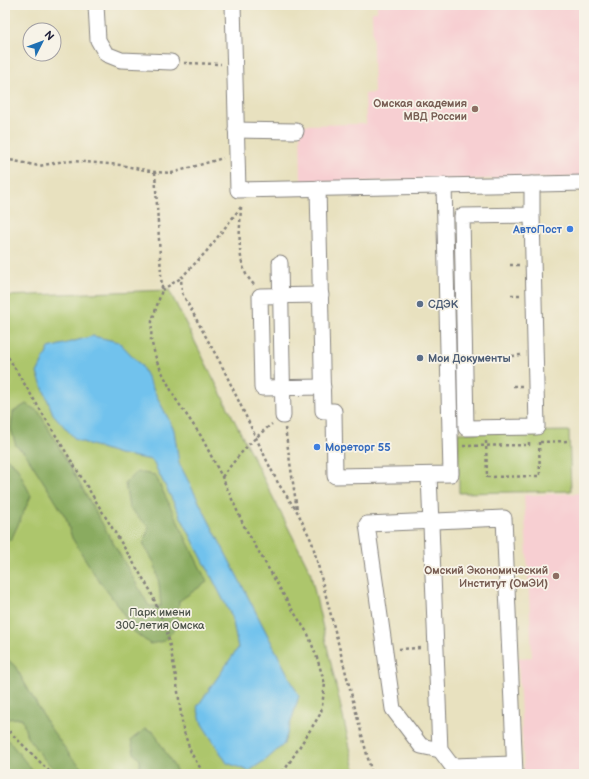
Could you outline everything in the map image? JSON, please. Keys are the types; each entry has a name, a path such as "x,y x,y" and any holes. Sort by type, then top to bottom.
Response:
{"lane":[{"path":"96,5 98,40 106,54 121,60 171,62"},
{"path":"233,5 238,190 584,183"},
{"path":"236,130 296,132"},
{"path":"532,184 537,427 466,428 462,216 532,215"},
{"path":"318,188 323,411 334,410 335,476 450,474 444,185"},
{"path":"280,263 283,416"},
{"path":"321,295 260,296 262,388 323,387"},
{"path":"429,474 431,521 440,750 452,766 514,769 504,518 431,521 367,524 393,709 421,746 440,750"}],"path":[{"path":"171,62 235,65"},
{"path":"5,159 39,166 74,161 120,165 155,172 172,173 237,154"},
{"path":"155,172 162,290 152,321 151,340 157,362 175,398 201,436 222,477 244,526 290,606 308,634 325,684 321,713 286,768 278,774"},
{"path":"238,190 241,207 240,240 242,258 246,273 260,296"},
{"path":"162,290 181,278 206,252 241,207"},
{"path":"181,278 182,293 222,368 278,483 298,513 312,542 372,774"},
{"path":"5,352 150,590 167,631 176,677 183,729 191,753 203,774"},
{"path":"512,356 527,355"},
{"path":"512,386 528,386"},
{"path":"222,477 256,436 283,416 298,513"},
{"path":"552,442 568,441"},
{"path":"450,446 529,445 529,442"},
{"path":"486,446 487,477 540,476 540,442"},
{"path":"384,650 436,648"},
{"path":"5,727 52,774"}],"shaded area":[{"name":"Омская академия МВД России","path":"377,5 584,5 584,177 301,183 300,125 366,124 365,94 374,93 372,12 377,12"},
{"name":"Омский Экономический Институт (ОмЭИ)","path":"584,493 584,774 524,774 518,658 532,657 524,495"}],"green space":[{"name":"Парк имени 300-летия Омска","path":"169,290 310,571 356,774 5,774 5,296"},
{"path":"26,404 39,412 149,606 161,606 155,564 143,544 149,527 129,508 125,483 137,472 155,475 207,582 179,601 177,626 164,641 150,644 132,630 120,608 97,578 72,538 66,518 50,492 25,453 16,446 11,429 13,412"},
{"path":"569,431 571,491 459,493 458,433"},
{"path":"5,457 17,467 31,496 11,540 5,540"},
{"path":"5,657 15,666 49,726 72,758 90,774 59,774 44,759 27,737 22,718 5,719"},
{"path":"145,729 154,732 178,774 131,774 140,767 140,760 134,753 131,740"},
{"path":"5,736 35,774 5,774"}],"water":[{"path":"93,336 119,342 141,365 174,430 179,463 299,696 284,744 267,759 249,771 227,763 202,724 197,707 238,648 232,617 152,460 119,454 76,440 53,414 37,373 49,348"}],"place":[{"name":"Омская академия МВД России","path":"475,109"},
{"name":"АвтоПост","path":"570,229"},
{"name":"СДЭК","path":"420,304"},
{"name":"Мои Документы","path":"420,358"},
{"name":"Мореторг 55","path":"317,447"},
{"name":"Омский Экономический Институт (ОмЭИ)","path":"556,576"}]}
